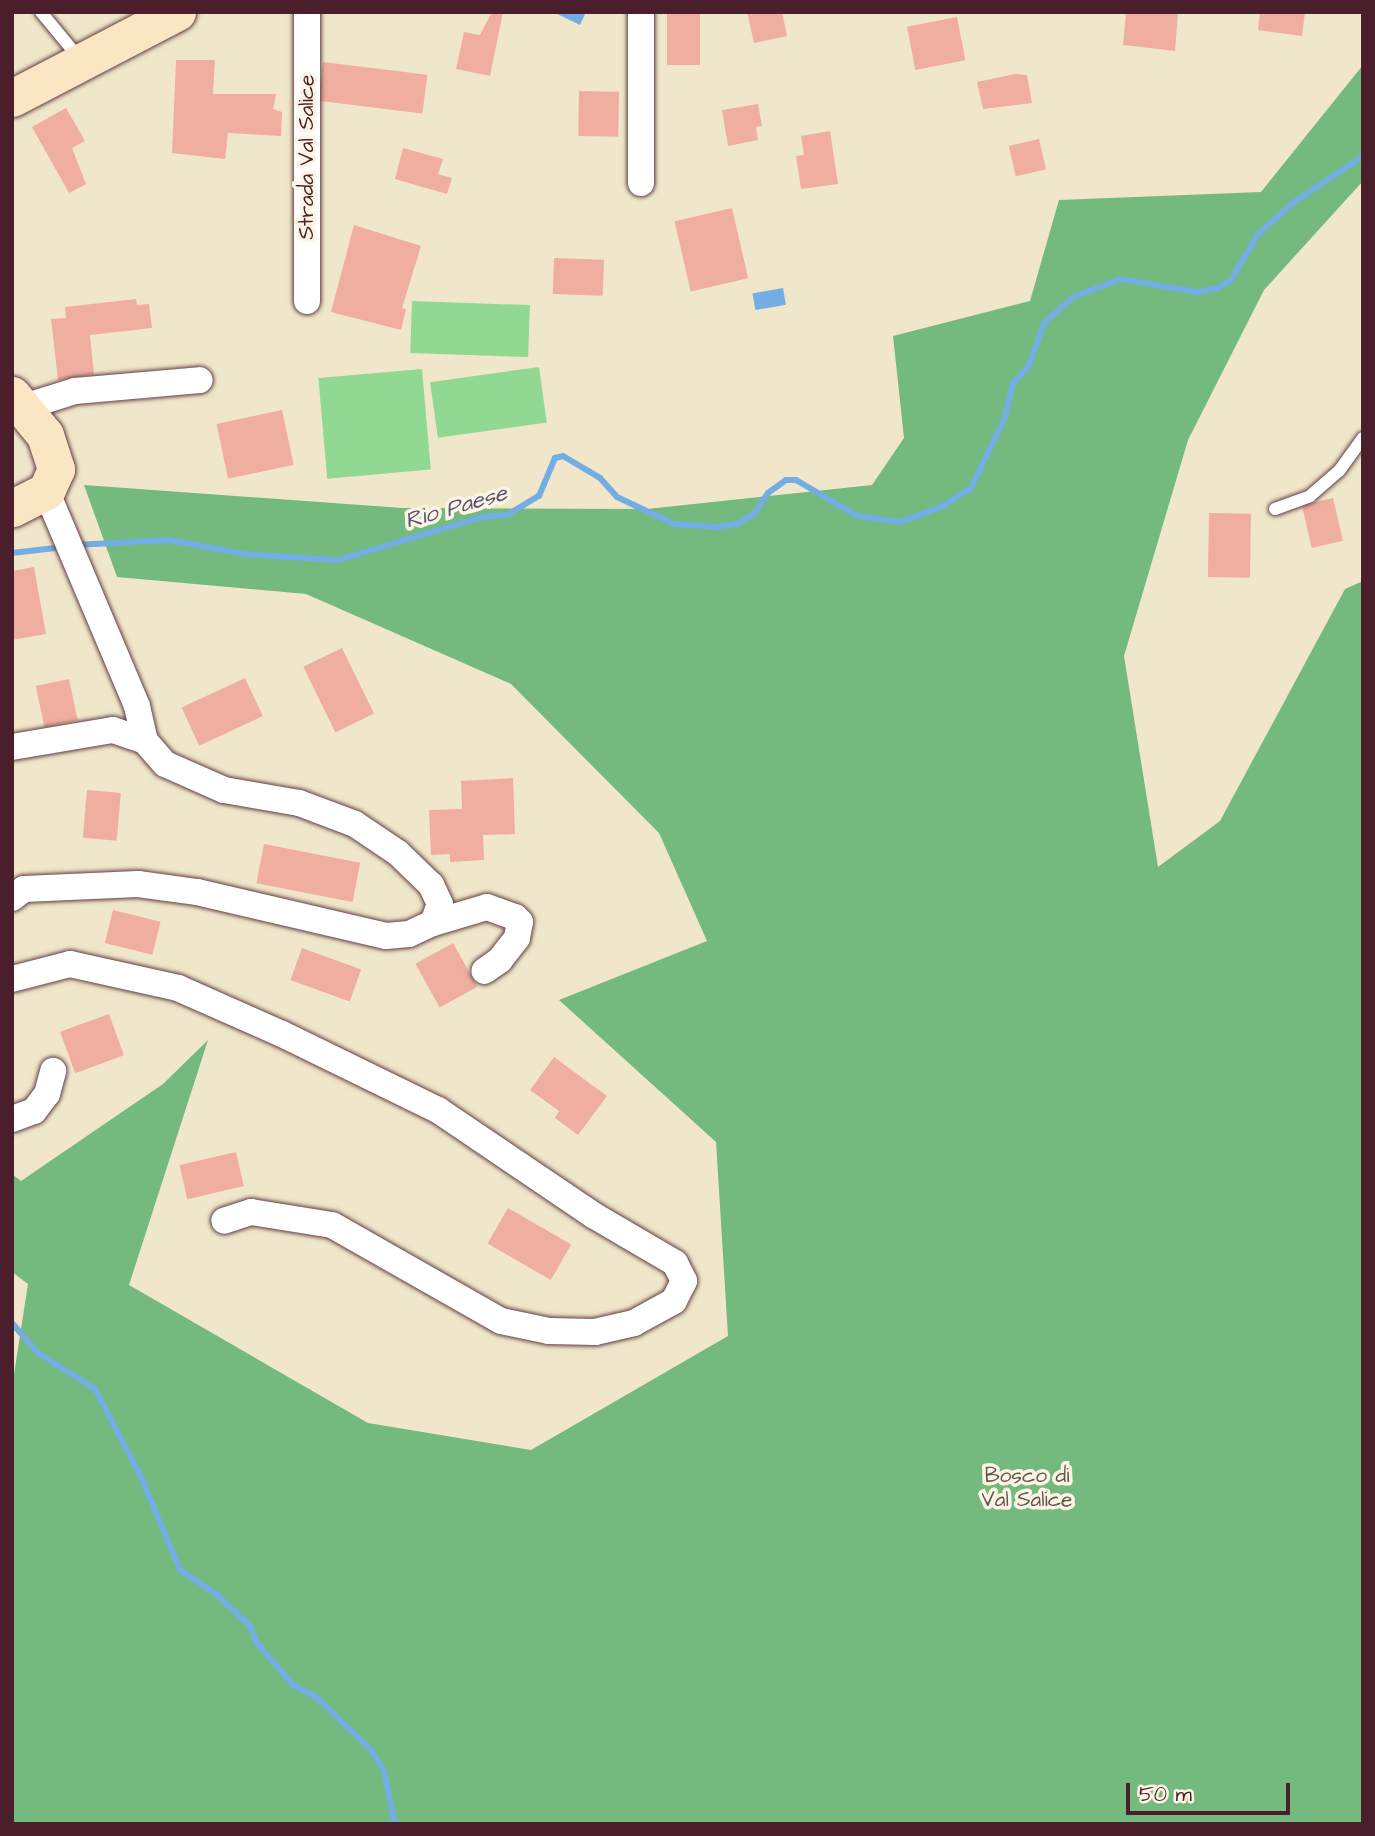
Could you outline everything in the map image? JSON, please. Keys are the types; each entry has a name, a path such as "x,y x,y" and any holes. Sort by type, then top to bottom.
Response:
{"street":[{"path":"12,98 177,12"},
{"name":"Strada Val Salice","path":"307,12 307,301"},
{"path":"641,12 641,183"},
{"path":"12,508 46,491 56,469 45,435 18,401 75,391 200,380"},
{"path":"46,491 136,706 145,741 165,764 201,782 299,803 355,824 398,853 431,885 440,904 433,923"},
{"path":"12,747 113,730 145,741"},
{"path":"12,898 24,889 138,884 197,892 386,936 409,934 433,923 487,908 514,917 520,922 517,938 500,960 484,971"},
{"path":"12,978 70,964 178,988 282,1034 438,1110 593,1215 675,1263 684,1281 674,1301 635,1323 596,1332 549,1331 500,1321 332,1225 251,1212 224,1221"},
{"path":"12,1119 34,1111 47,1094 53,1071"}],"lane":[{"path":"41,12 81,61"},
{"path":"1275,509 1310,496 1339,471 1363,438"}],"green space":[{"name":"Bosco di Val Salice","path":"1363,65 1363,181 1264,290 1188,440 1124,656 1158,867 1220,821 1345,589 1363,581 1363,1824 12,1824 12,1387 28,1284 12,1272 12,1174 21,1181 163,1084 208,1040 129,1285 368,1423 531,1450 728,1336 716,1142 559,1000 707,941 659,833 511,684 306,594 117,577 84,485 402,508 647,509 872,485 904,438 893,336 1030,301 1059,200 1261,192"},
{"path":"412,301 530,305 528,357 410,353"},
{"path":"539,367 547,422 438,438 430,382"},
{"path":"422,369 431,470 327,479 318,378"}],"water":[{"path":"553,12 586,12 580,25"},
{"path":"783,288 786,305 755,310 752,293"}],"building":[{"path":"492,12 503,12 490,76 456,69 464,32 480,35"},
{"path":"667,12 700,12 700,65 667,65"},
{"path":"747,12 782,12 787,36 754,43"},
{"path":"1126,12 1178,12 1175,51 1123,45"},
{"path":"1260,12 1305,12 1302,36 1258,30"},
{"path":"957,17 965,60 915,70 907,27"},
{"path":"176,60 215,60 213,94 276,94 273,109 282,112 281,136 228,133 225,159 172,153"},
{"path":"323,62 427,75 422,114 318,101"},
{"path":"1015,74 1027,75 1032,103 983,109 977,82"},
{"path":"579,91 619,92 618,137 578,136"},
{"path":"758,104 762,126 756,127 758,140 728,146 722,110"},
{"path":"66,108 85,141 72,148 86,184 69,193 32,127"},
{"path":"830,131 838,184 801,189 796,156 804,155 801,136"},
{"path":"1039,139 1046,169 1016,176 1009,146"},
{"path":"403,148 443,159 438,174 452,178 447,194 395,179"},
{"path":"732,208 748,278 691,291 675,221"},
{"path":"354,225 421,246 402,308 406,309 401,330 331,312"},
{"path":"554,258 604,260 603,296 553,294"},
{"path":"136,299 137,305 149,304 152,328 90,335 94,374 58,380 51,319 66,318 65,307"},
{"path":"282,410 294,465 228,479 216,424"},
{"path":"1333,498 1343,541 1312,548 1302,505"},
{"path":"1209,513 1251,514 1250,578 1208,577"},
{"path":"34,567 46,634 12,640 12,571"},
{"path":"342,648 374,714 335,732 303,667"},
{"path":"245,678 263,716 199,746 182,708"},
{"path":"69,679 78,720 44,727 36,686"},
{"path":"513,778 515,834 483,835 484,860 450,862 450,854 431,855 429,810 462,809 461,781"},
{"path":"87,790 121,793 117,841 83,838"},
{"path":"264,844 360,863 353,902 256,883"},
{"path":"113,910 161,922 152,955 105,943"},
{"path":"453,943 477,987 440,1008 415,964"},
{"path":"302,948 361,970 350,1001 290,980"},
{"path":"109,1014 124,1055 75,1073 60,1032"},
{"path":"554,1057 607,1096 578,1135 555,1118 559,1111 530,1090"},
{"path":"236,1152 244,1186 187,1199 179,1165"},
{"path":"508,1208 571,1244 551,1280 488,1244"}],"waterway":[{"name":"Rio Paese","path":"75,545 170,540 244,554 338,560 482,517 507,515 539,496 555,458 563,456 600,478 617,497 674,524 717,527 737,524 755,513 768,493 786,480 796,480 857,516 900,522 941,507 971,488 1005,417 1013,383 1029,365 1044,323 1073,297 1121,279 1197,292 1218,288 1231,280 1258,234 1294,202 1363,156"},
{"name":"Rio Paese","path":"12,553 64,547"},
{"path":"12,1323 38,1353 95,1389 142,1479 180,1570 216,1594 250,1626 257,1643 293,1685 316,1697 371,1750 384,1771 395,1824"}]}
